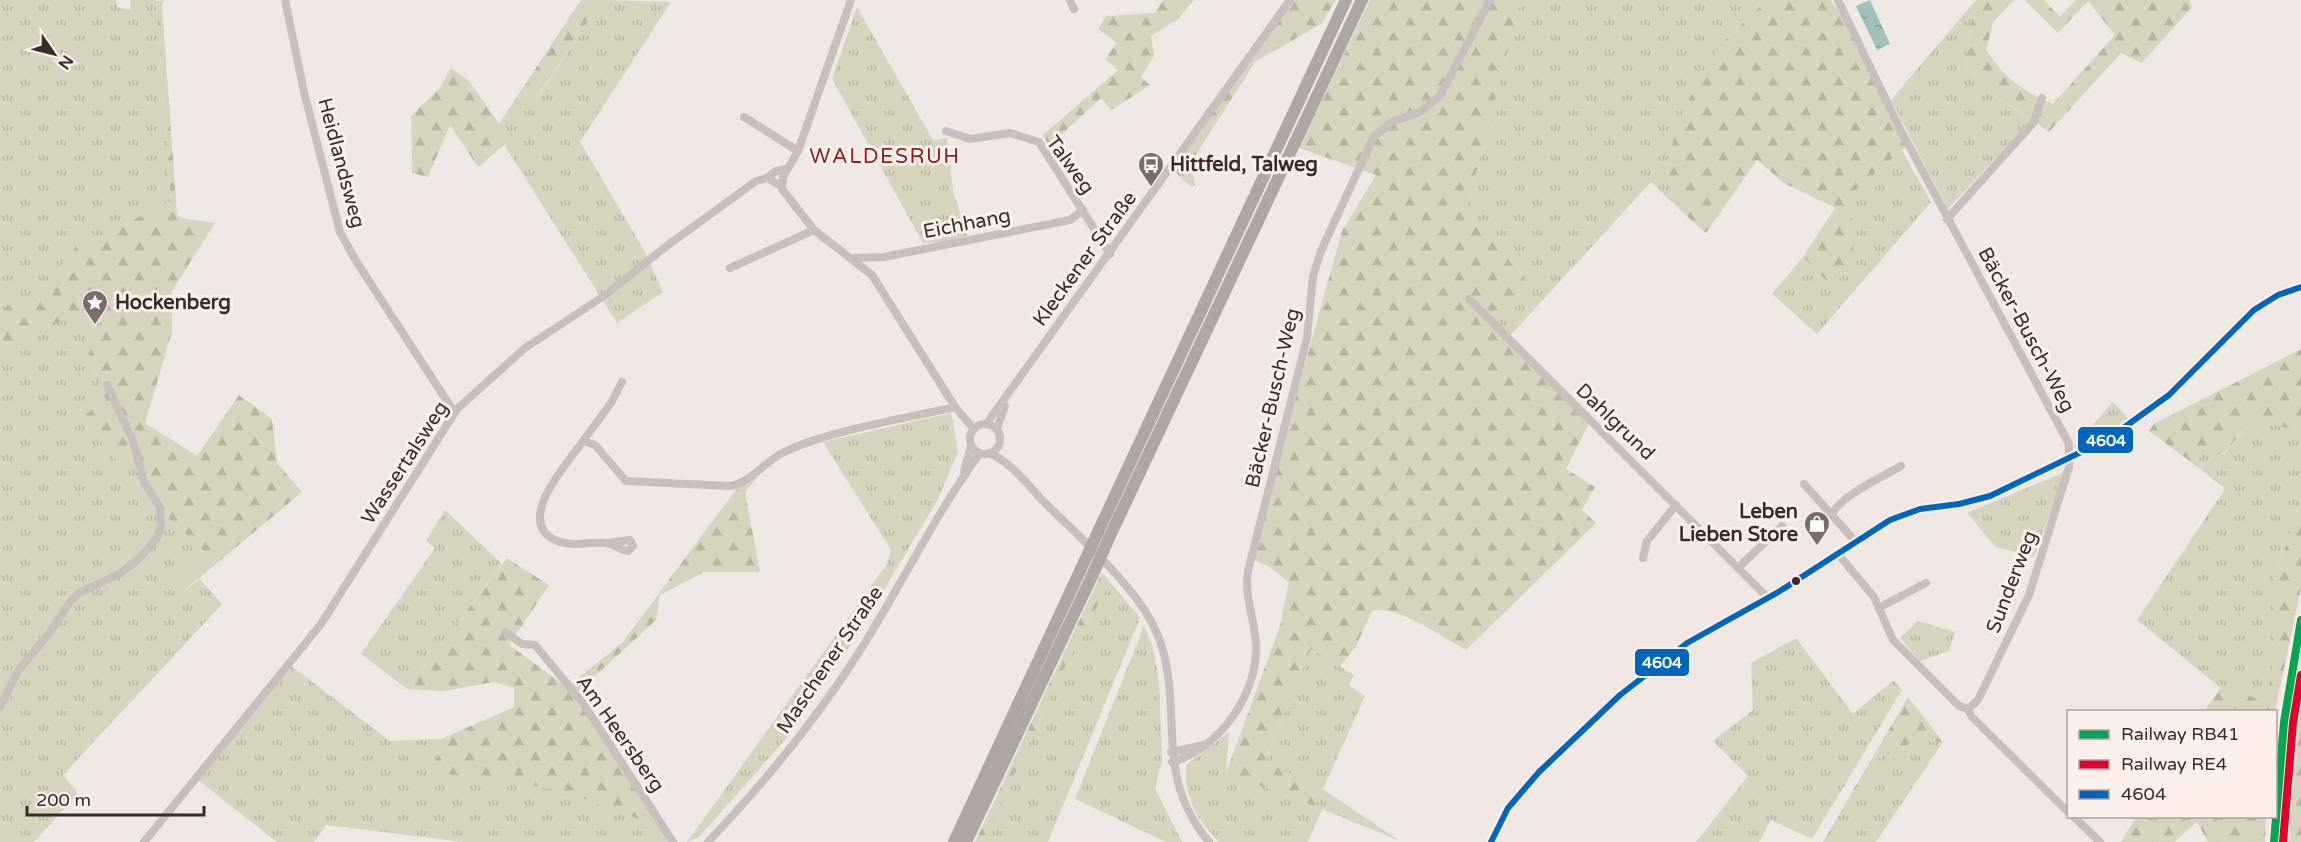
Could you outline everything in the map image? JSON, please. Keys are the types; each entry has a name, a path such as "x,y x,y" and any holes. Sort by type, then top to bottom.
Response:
{"highway":[{"path":"1322,30 1346,0"},
{"path":"1104,535 1222,266 1346,0"},
{"path":"954,842 1362,0"},
{"path":"1222,266 1228,234"},
{"path":"966,842 1086,573"}],"street":[{"name":"Heidlandsweg","path":"285,0 304,92 340,232 356,261 454,412"},
{"path":"781,186 786,170 798,151 851,0"},
{"path":"1070,0 1074,9"},
{"name":"Kleckener Straße","path":"987,423 1290,0"},
{"name":"Bäcker-Busch-Weg","path":"1172,762 1198,752 1227,726 1254,665 1256,646 1247,602 1248,571 1307,338 1313,276 1318,257 1374,136 1394,121 1420,112 1440,96 1490,0"},
{"name":"Bäcker-Busch-Weg","path":"1838,0 1947,219 2069,444 2071,458"},
{"path":"1947,219 2033,123 2042,98"},
{"path":"744,117 798,151"},
{"name":"Talweg","path":"946,131 970,139 1010,133 1039,142 1110,254"},
{"name":"Wassertalsweg","path":"144,842 321,624 454,412 525,348 610,292 664,248 756,181 776,171 786,170"},
{"path":"766,178 781,186 814,230 854,258 872,275 955,407 973,428"},
{"name":"Eichhang","path":"854,258 884,257 1070,220 1083,210"},
{"path":"730,268 814,230"},
{"path":"1491,842 1508,808 1527,785 1624,692 1688,643 1768,598 1906,513 1979,500 2108,439 2154,407 2262,304 2301,287"},
{"name":"Dahlgrund","path":"1469,299 1768,598"},
{"path":"608,543 574,544 556,540 542,526 539,516 542,503 554,481 611,403 621,382"},
{"path":"0,707 18,670 51,631 69,603 80,593 119,574 138,560 156,539 161,527 160,508 144,482 133,441 108,385"},
{"name":"Kleckener Straße","path":"997,429 1011,390"},
{"path":"583,441 595,445 626,481 729,486 740,484 782,452 816,440 955,407"},
{"path":"989,453 998,446 1000,437 997,429 987,423 973,428 969,435 971,446 980,453 989,453 1011,469 1116,575 1151,621 1161,642 1168,673 1172,762 1184,802 1209,842"},
{"name":"Maschener Straße","path":"960,481 971,446"},
{"path":"998,446 1011,469"},
{"name":"Maschener Straße","path":"708,842 763,782 821,708 880,618 960,481 980,453"},
{"name":"Sunderweg","path":"1968,709 1978,700 2022,614 2071,458"},
{"path":"1832,515 1834,508 1850,496 1901,466"},
{"path":"1804,484 1856,542"},
{"path":"1643,558 1647,541 1676,505"},
{"path":"1739,567 1782,526"},
{"path":"1838,554 1880,607 1885,626 1893,640 1959,706 1968,709 1972,717 2067,811"},
{"path":"1880,607 1926,583"},
{"name":"Am Heersberg","path":"505,632 522,644 535,645 584,703 673,842"},
{"path":"1171,752 1209,743"},
{"path":"2075,818 2100,842"}],"green space":[{"path":"0,0 116,0 117,7 131,10 130,0 156,0 171,201 75,248 90,305 107,330 88,353 106,400 86,414 131,461 171,521 207,554 172,585 180,594 200,579 222,604 63,775 78,794 34,842 0,842"},
{"path":"165,0 162,5 177,215 181,218 215,223 172,291 172,332 145,423 197,456 239,395 272,419 277,463 302,492 180,594 172,585 207,554 171,521 131,461 122,465 108,452 86,414 106,400 88,353 107,330 90,305 0,355 0,301 4,309 17,300 30,302 75,248 171,201 156,1"},
{"path":"581,0 603,0 538,95 528,80"},
{"path":"603,0 671,2 580,142 645,252 663,292 617,323 498,135 499,124 528,80 539,95"},
{"path":"1163,0 1194,0 1178,19 1151,36 1154,56 1141,77 1150,85 1111,110 1101,98 1049,146 1043,135 1118,70 1105,59 1117,43 1098,29 1106,16 1155,13"},
{"path":"1291,0 1336,0 1321,24 1255,62 1195,156 1193,175 1195,185 1191,187 1171,168"},
{"path":"1370,0 1529,0 1520,5 1467,207 1526,282 1491,324 1590,421 1566,469 1595,487 1582,510 1596,523 1466,650 1407,617 1383,610 1372,611 1355,648 1340,666 1311,649 1265,761 1322,789 1314,806 1226,773 1280,626 1289,582 1268,566 1251,559 1342,231 1376,175 1299,148"},
{"path":"1529,0 1767,0 1727,38 1666,165 1679,209 1651,182 1507,339 1491,324 1467,207 1520,5"},
{"path":"1767,0 1831,0 1834,6 1839,4 1908,145 1842,202 1852,214 1854,264 1832,286 1803,257 1835,208 1784,183 1757,160 1706,233 1679,209 1666,165 1679,122 1700,75 1727,38"},
{"path":"1976,0 1983,0 1972,19 1965,70 1986,89 2031,120 1948,209 1891,100"},
{"path":"1983,0 2014,0 1993,22 1986,50 2000,69 2015,83 2053,104 2115,35 2088,1 2058,33 2025,0 2044,0 2060,17 2076,0 2190,0 2192,7 2142,63 2121,53 2049,132 1986,89 1965,70 1972,19"},
{"path":"857,7 933,140 947,138 953,191 969,240 923,243 832,79"},
{"path":"451,68 469,81 499,124 498,135 505,144 478,167 450,125 428,177 412,173 411,116 439,89"},
{"path":"1902,150 1931,202 1817,334 1772,294 1803,257 1832,285 1842,202"},
{"path":"2301,349 2301,434 2257,416 2222,455 2205,450 2195,465 2149,431 2154,424"},
{"path":"2113,402 2129,420 2077,452 2074,446"},
{"path":"951,413 958,452 938,499 856,637 790,734 699,837 687,842 887,564 891,550 823,442"},
{"path":"2257,416 2301,434 2301,503 2274,579 2274,660 2266,700 2221,688 2137,620 2225,489 2195,465 2205,449 2223,455"},
{"path":"782,447 745,492 760,572 704,572 660,595 656,620 579,691 579,701 656,820 655,825 557,789 434,773 441,739 514,707 514,688 494,682 444,691 407,689 507,558 549,585 509,645 567,687 623,642 740,484 761,468"},
{"path":"2065,472 2034,557 1996,547 1967,513"},
{"path":"2301,503 2301,588 2275,710 2205,710 2221,688 2266,700 2274,660 2274,579"},
{"path":"445,510 502,564 407,689 361,654 435,548 426,541"},
{"path":"1102,572 1110,582 1056,684 983,842 975,842"},
{"path":"1110,582 1140,618 1048,842 983,842 1056,684"},
{"path":"1918,621 1955,632 1949,651 1920,661 1900,638"},
{"path":"1144,626 1153,647 1159,682 1162,761 1155,788 1182,842 1166,842 1075,799"},
{"path":"1796,638 1853,714 1894,680 1902,690 1812,839 1771,820 1759,842 1696,842 1748,776 1713,741 1753,710 1751,663"},
{"path":"1311,648 1354,675 1349,685 1365,696 1323,789 1400,841 1322,809 1308,842 1219,842 1204,825 1193,807 1187,787 1186,765 1229,732 1226,772 1314,806 1322,789 1265,762"},
{"path":"291,666 390,741 441,739 435,773 557,789 655,825 656,820 668,842 464,842 326,825 314,842 277,842 198,780"},
{"path":"2301,690 2301,842 2288,842 2291,762"},
{"path":"1908,697 1943,742 1916,741 1879,758 1848,799"},
{"path":"1916,741 1943,742 1876,842 1823,842 1848,799 1879,758"},
{"path":"2135,818 2266,818 2265,842 2208,842 2197,822 2174,842 2121,842"}],"water":[{"path":"1870,0 1890,44 1877,50 1856,6"}],"rail line":[{"name":"RB41","path":"2277,806 2284,722 2301,620"},
{"name":"RE4","path":"2283,842 2293,723 2301,675"},
{"name":"RB41","path":"2274,842 2276,818"}],"transit line":[{"name":"4604","path":"1491,842 1508,808 1539,772 1620,695 1687,643 1780,591 1890,520 1920,509 1959,504 1990,496 2108,439 2169,395 2254,310 2278,295 2301,287"}],"place":[{"name":"Hittfeld, Talweg","path":"1151,188"},
{"name":"Hockenberg","path":"95,326"},
{"name":"Leben Lieben Store","path":"1817,547"}],"district":[{"name":"WALDESRUH","path":"885,156"}]}
